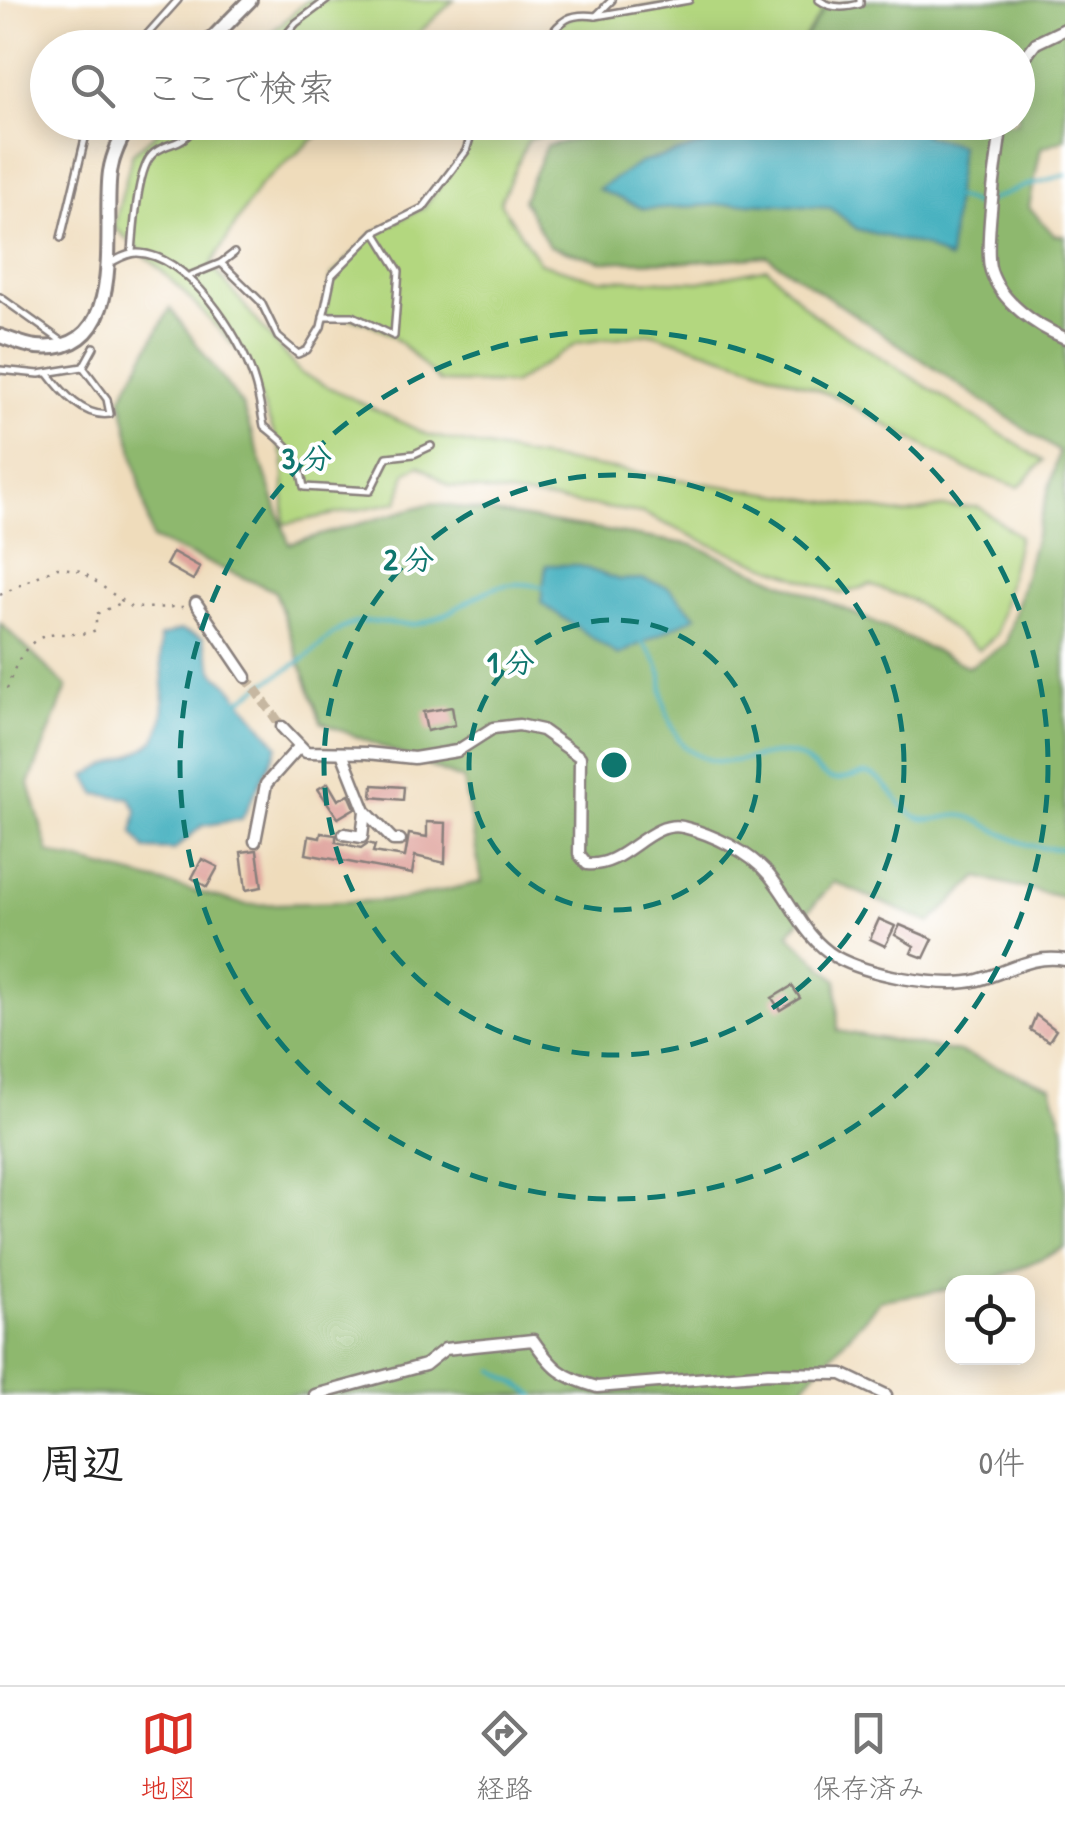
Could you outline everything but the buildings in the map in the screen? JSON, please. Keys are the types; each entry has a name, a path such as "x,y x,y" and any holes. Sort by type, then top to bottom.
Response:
{"street":[{"path":"221,30 250,0"},
{"path":"1035,44 1065,30"},
{"path":"0,336 37,347 66,344 85,332 100,312 106,289 110,171 119,140"},
{"path":"1001,140 990,269 1010,301 1047,331 1065,338"},
{"path":"196,603 246,677"},
{"path":"282,726 300,748 314,754 414,758 457,751 493,728 519,724 542,730 580,758 579,854 588,864 612,862 665,826 680,826 746,856 768,874 815,939 835,956 851,963 900,978 958,983 1030,960 1065,960"},
{"path":"256,841 266,784 300,748"},
{"path":"342,753 365,811 393,840 400,840"},
{"path":"344,834 362,837 365,811"},
{"path":"314,1395 425,1365 445,1349 533,1340 552,1367 572,1380 597,1387 769,1373 842,1374 886,1395"}],"lane":[{"path":"151,30 178,0"},
{"path":"291,30 327,0"},
{"path":"596,16 612,0"},
{"path":"554,30 561,21 578,14 596,16 689,0"},
{"path":"819,0 846,8 860,4 860,0"},
{"path":"61,238 85,140"},
{"path":"132,252 144,165 154,152 182,140"},
{"path":"221,262 260,302 278,337 298,354 307,350 321,327 332,275 375,232 422,208 470,140"},
{"path":"322,316 354,316 394,336 399,270 375,232"},
{"path":"107,265 132,252 153,255 189,276 223,316 254,379 264,426 290,446 300,464 304,487 370,491 388,457 414,454 431,446"},
{"path":"189,276 234,253"},
{"path":"0,297 66,344"},
{"path":"84,368 94,347"},
{"path":"0,370 48,373 84,368"},
{"path":"48,373 64,394 89,411 101,416 110,414 107,398 84,368"}],"path":[{"path":"0,596 57,567 80,571 132,608 179,609 196,603"},
{"path":"7,689 15,664 34,642 49,635 83,636 96,630 96,614 123,602"}],"green space":[{"path":"308,0 454,0 422,30 274,30"},
{"path":"689,0 819,0 826,5 810,30 554,30 561,21 578,14 596,16"},
{"path":"861,0 1065,0 1065,139 1041,148 1029,207 1054,235 1065,236 1065,898 978,877 930,923 834,882 788,934 837,980 838,1031 959,1052 1051,1087 1065,1132 1065,1248 1004,1275 945,1275 945,1290 881,1300 795,1395 0,1395 0,623 67,687 29,784 49,853 247,905 402,900 482,882 463,780 321,722 275,591 152,539 121,398 170,308 242,405 289,544 432,503 693,545 969,667 1006,644 1059,452 767,256 687,262 601,261 549,246 523,200 546,146 572,140 1035,140 1035,30 810,30 826,5"},
{"path":"148,140 312,140 259,186 211,265 300,373 428,435 529,456 905,514 940,507 979,507 1019,536 996,635 979,650 912,600 870,585 841,594 714,546 642,513 450,486 419,465 406,473 398,502 284,524 284,459 244,357 177,285 114,227 132,154"},
{"path":"470,140 528,140 500,203 540,263 596,279 699,282 767,268 813,314 1043,461 1019,487 966,469 836,397 652,333 578,343 513,384 440,382 389,334 361,321 323,316 332,275 375,232 423,208 466,151"}],"water":[{"path":"720,140 942,140 960,145 949,260 924,246 857,229 831,208 751,203 644,209 598,189 640,163"},
{"path":"546,565 577,565 619,580 642,579 668,587 696,616 618,655 541,603"},
{"path":"180,630 203,637 214,672 278,746 242,819 202,826 174,850 145,849 133,833 137,810 130,798 96,794 86,776 143,749 157,735 164,694 160,637"}],"waterway":[{"path":"955,197 978,205 1065,175"},
{"path":"237,703 350,625 417,624 510,584 547,588"},
{"path":"640,640 661,672 664,703 673,728 682,744 695,754 721,762 793,755 831,779 876,777 907,810 920,818 965,816 1027,844 1065,848"},
{"path":"494,1370 535,1395"}],"tunnel":[{"path":"246,677 282,727"}]}
